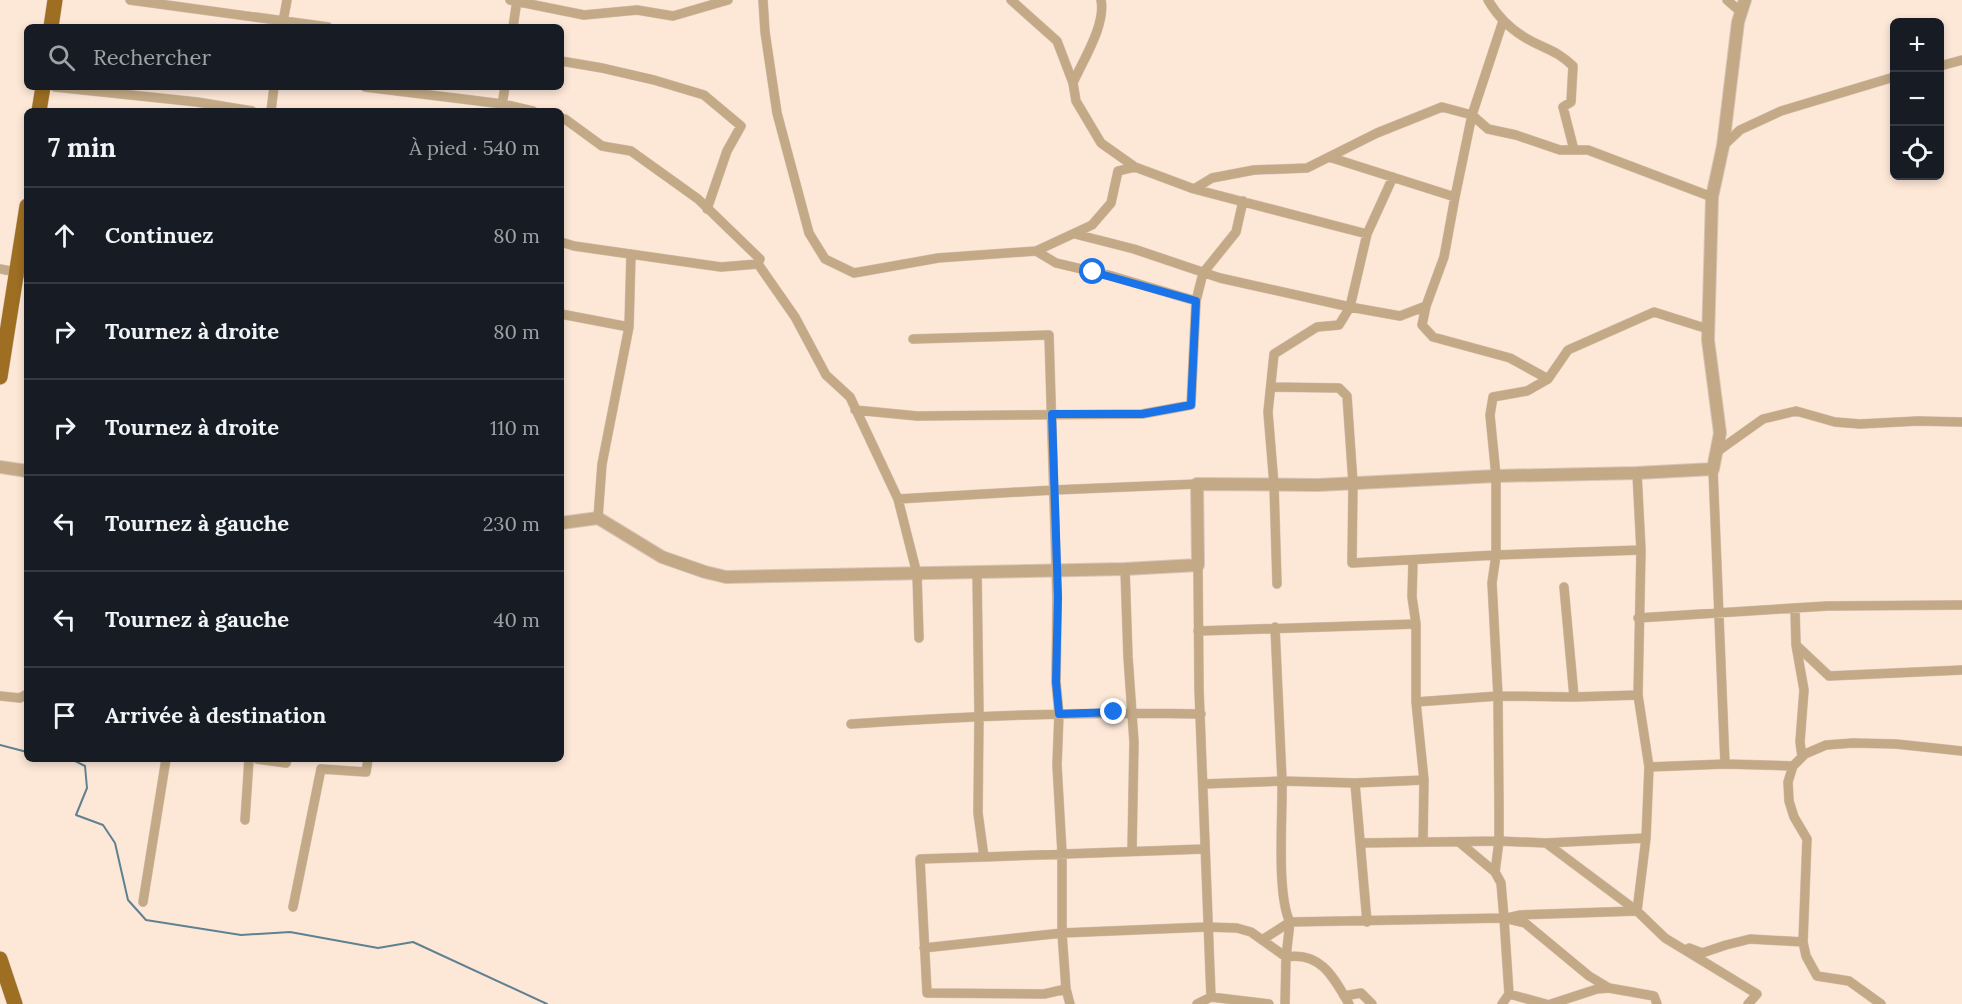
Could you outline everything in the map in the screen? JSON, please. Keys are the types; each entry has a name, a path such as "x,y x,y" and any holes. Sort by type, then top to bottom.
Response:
{"main road":[{"path":"51,24 55,0"},
{"path":"40,108 42,90"},
{"path":"0,377 22,273 24,242"},
{"path":"0,959 15,1004"}],"street":[{"path":"130,0 277,24"},
{"path":"283,24 287,0"},
{"path":"510,0 584,15 637,10 672,16 728,0"},
{"path":"513,24 516,0"},
{"path":"763,0 765,32 777,113 809,233 825,259 854,273 938,258 1035,251 1092,225 1111,203 1118,171 1135,166"},
{"path":"1011,0 1057,41 1073,83 1076,101 1101,143 1135,166 1194,189 1367,234"},
{"path":"1073,83 1095,37 1103,8 1101,0"},
{"path":"1488,0 1503,21 1532,42 1562,55 1574,66 1571,102 1563,107 1574,150"},
{"path":"1725,764 1713,469 1720,433 1708,329 1712,197 1723,146 1738,22 1743,6 1727,0"},
{"path":"1503,21 1472,115 1444,257 1426,306 1422,325 1433,337 1510,358 1548,379"},
{"path":"1944,65 1962,60"},
{"path":"564,62 654,80 704,95 741,126 727,151 707,209"},
{"path":"1723,146 1740,130 1781,111 1890,77"},
{"path":"83,90 234,108"},
{"path":"271,108 274,90"},
{"path":"386,90 502,107 505,90"},
{"path":"1194,189 1212,178 1254,170 1307,168 1377,133 1442,107 1472,115 1488,129 1516,135 1560,150 1588,150 1712,197"},
{"path":"564,119 602,146 631,151 698,200 760,258 758,264"},
{"path":"1329,157 1455,197"},
{"path":"1277,584 1274,484 1268,411 1274,354 1317,327 1339,325 1350,307 1367,234 1393,177"},
{"path":"855,410 917,416 1142,414 1191,405 1196,301 1203,273 1236,232 1243,201"},
{"path":"1075,234 1134,249 1203,273 1350,307 1400,316 1426,306"},
{"path":"564,243 721,267 758,264"},
{"path":"1035,251 1056,263 1112,276 1196,301"},
{"path":"598,518 602,464 629,327 631,254"},
{"path":"758,264 795,317 826,375 850,397 898,499 916,574 918,638"},
{"path":"0,269 22,273"},
{"path":"1495,872 1499,841 1498,696 1492,584 1496,555 1496,476 1490,415 1493,397 1527,391 1548,379 1568,350 1654,312 1708,329"},
{"path":"564,315 629,327"},
{"path":"914,339 1049,335 1058,597 1056,682 1059,714 1057,765 1062,853 1062,933 1066,989 1070,1004"},
{"path":"1271,387 1339,388 1347,396 1353,483 1352,563 1641,550"},
{"path":"1718,451 1763,419 1796,411 1835,422 1860,424 1918,421 1962,422"},
{"path":"0,467 24,471"},
{"path":"898,499 1197,484 1353,483 1713,469"},
{"path":"1637,473 1641,550 1638,695 1649,767 1646,838 1637,911"},
{"path":"1197,484 1198,631 1211,997"},
{"path":"564,523 598,518 662,557 726,577 1125,569 1198,565"},
{"path":"1413,561 1416,702 1424,780 1423,842"},
{"path":"1125,569 1134,742 1132,851"},
{"path":"977,572 978,813 984,856"},
{"path":"1564,587 1574,697"},
{"path":"1638,618 1827,606 1962,605"},
{"path":"1795,609 1796,645 1804,690 1800,742 1802,757"},
{"path":"1198,631 1416,624"},
{"path":"1275,627 1282,781 1283,891 1285,912 1290,922 1286,957 1285,1004"},
{"path":"1796,645 1829,676 1962,670"},
{"path":"1416,702 1498,696 1638,695"},
{"path":"0,696 20,698 24,696"},
{"path":"851,724 979,716 1132,712 1201,714"},
{"path":"1881,1004 1848,981 1817,976 1806,956 1803,942 1807,839 1794,817 1789,801 1788,782 1793,766 1802,757 1826,745 1896,744 1962,751"},
{"path":"143,902 166,762"},
{"path":"245,820 249,762"},
{"path":"292,907 322,764 366,772 368,762"},
{"path":"1649,767 1725,764 1793,766"},
{"path":"1203,784 1424,780"},
{"path":"1355,783 1367,922"},
{"path":"1361,843 1499,841 1546,843 1646,838"},
{"path":"1459,842 1495,872 1501,883 1509,994 1502,1004"},
{"path":"1546,843 1637,911 1665,938 1756,994 1748,1004"},
{"path":"1066,989 1044,994 927,993 920,859 1204,849"},
{"path":"1262,940 1290,922 1504,918 1520,915 1637,911"},
{"path":"1504,918 1525,923 1589,976 1609,988"},
{"path":"924,948 1062,933 1207,927 1237,928 1251,932 1286,957 1299,955 1328,968 1346,1000 1361,993 1372,1004"},
{"path":"1665,938 1702,953 1750,939 1803,942"},
{"path":"1551,1004 1597,989 1609,988 1654,996 1657,1004"},
{"path":"1509,994 1546,1004"},
{"path":"1197,1004 1211,997 1269,1004"}],"waterway":[{"path":"0,745 24,751"},
{"path":"77,762 85,766 87,788 76,815 103,825 115,843 128,900 146,920 241,935 290,932 378,948 413,942 547,1004"}],"route":[{"path":"1093,272 1196,301 1191,405 1142,414 1052,414 1058,597 1056,682 1059,714 1114,712"}]}
